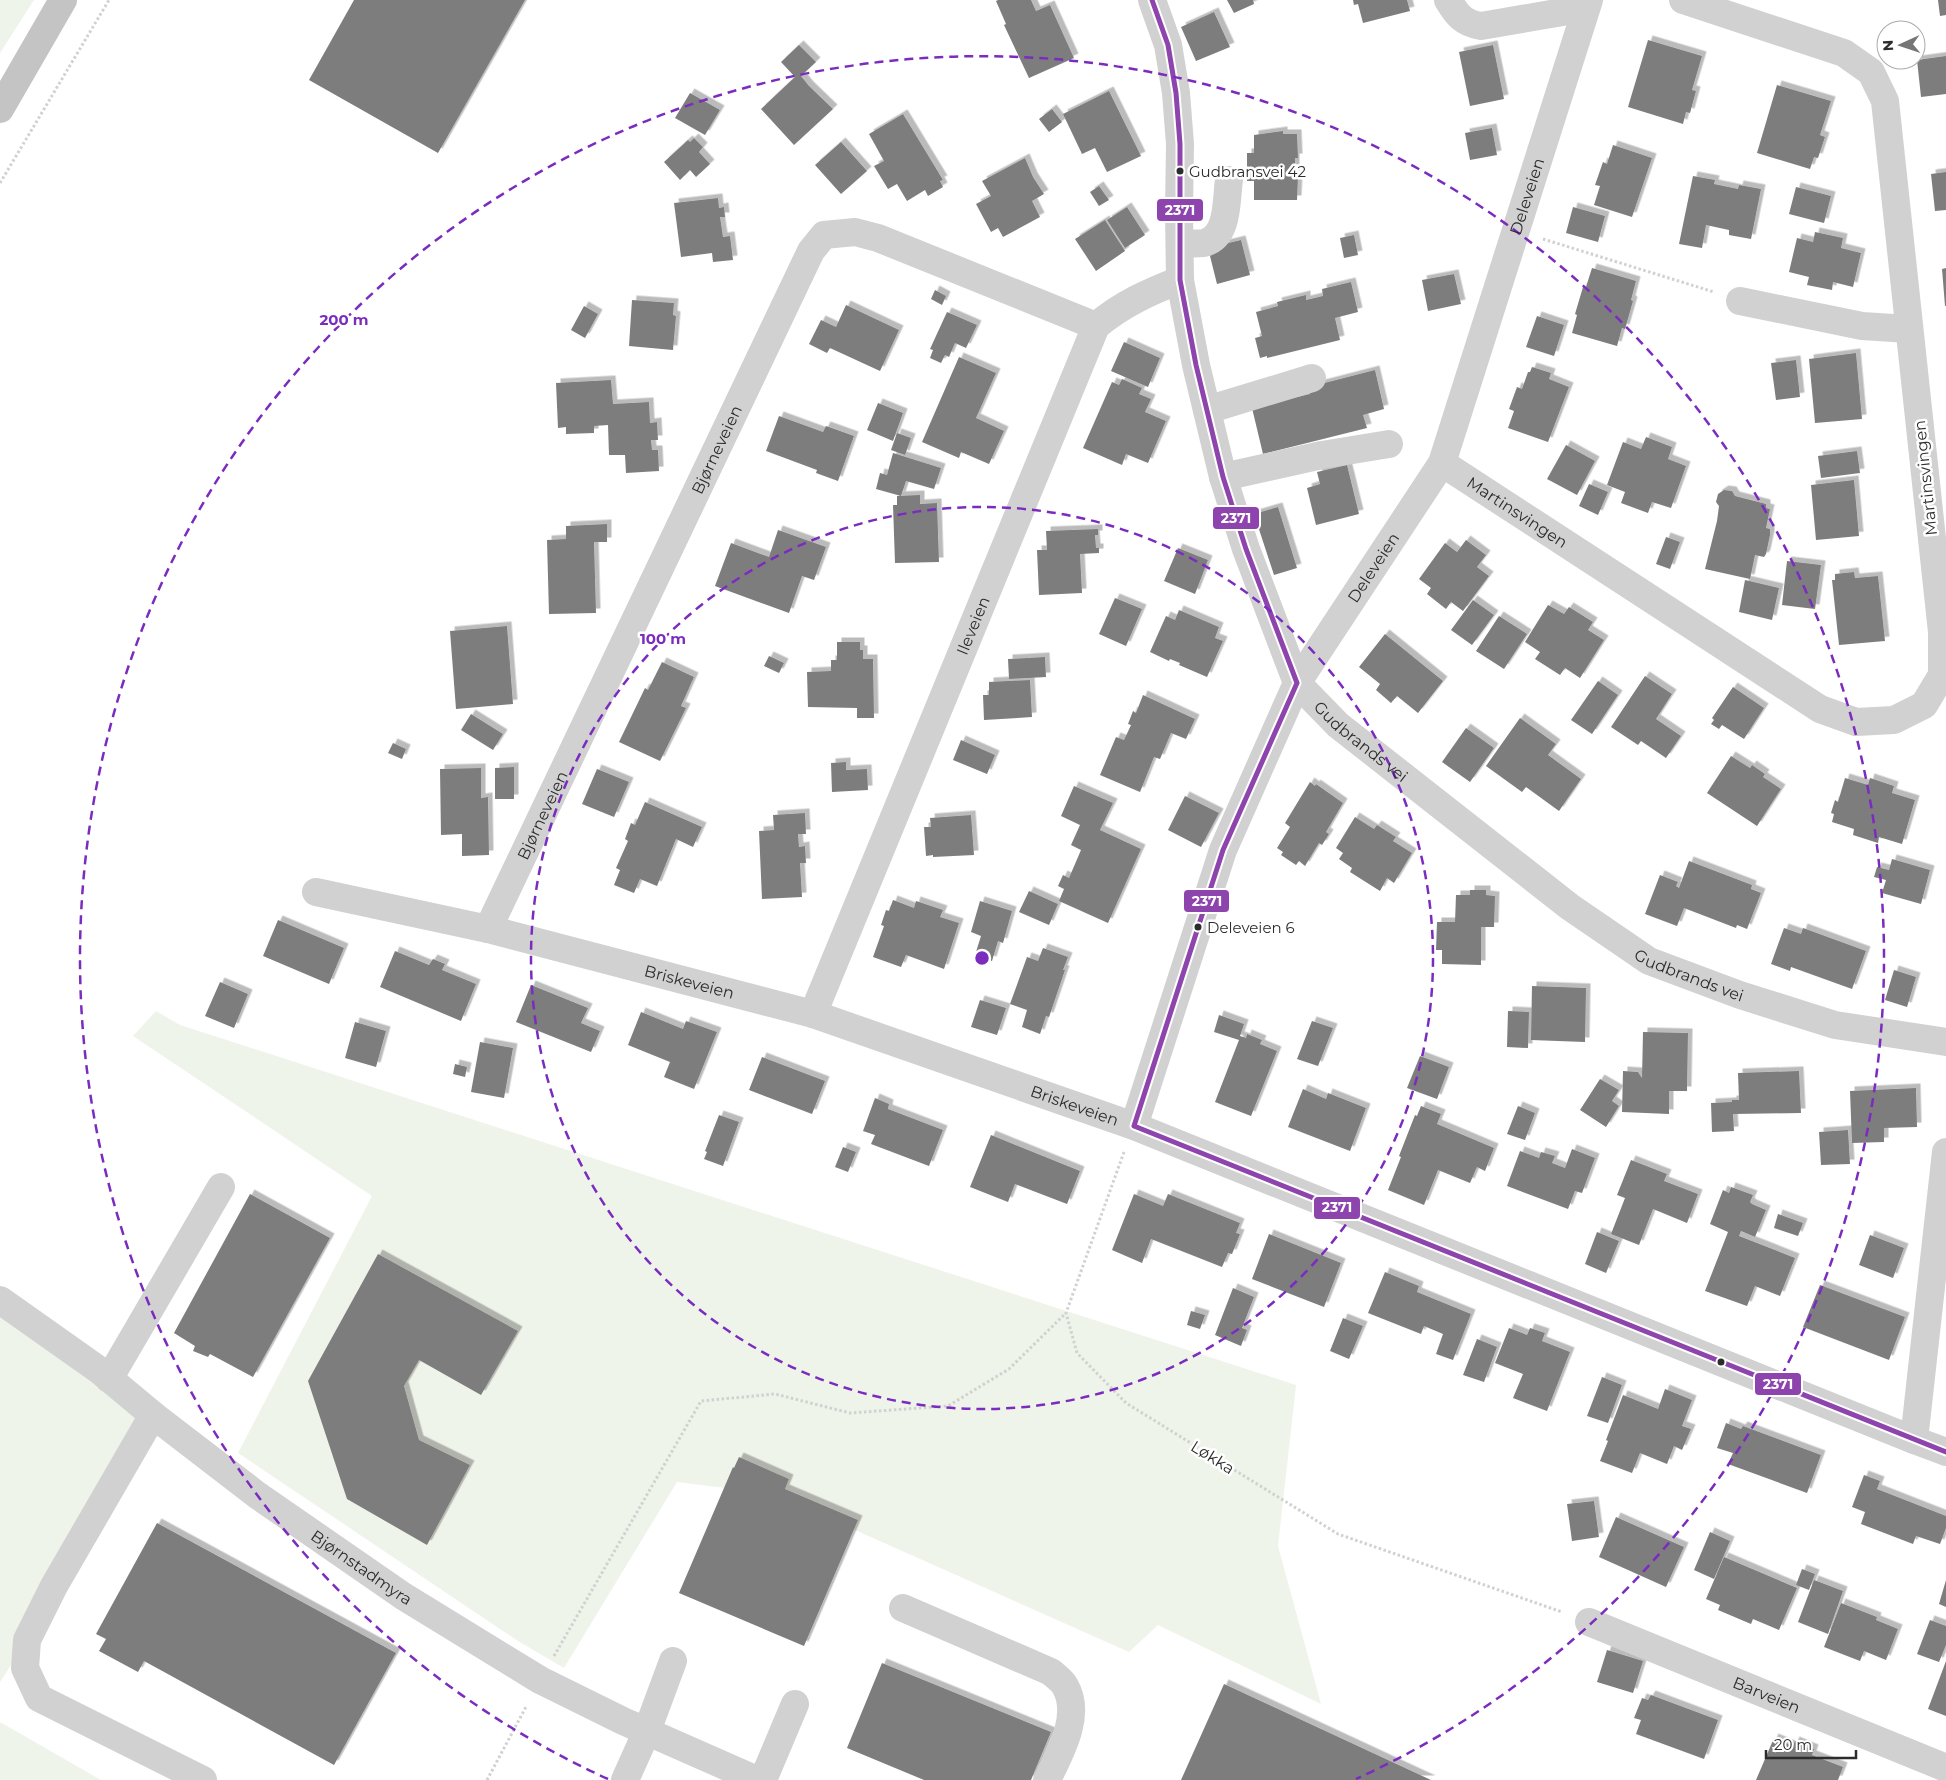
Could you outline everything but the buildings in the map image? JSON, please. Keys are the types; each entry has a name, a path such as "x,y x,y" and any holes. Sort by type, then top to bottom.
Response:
{"main road":[{"path":"0,110 64,0"}],"street":[{"name":"Gudbrands vei","path":"1152,0 1168,45 1176,93 1180,144 1180,280 1196,365 1223,476 1246,549 1297,682 1338,725 1570,907 1650,962 1835,1025 1946,1042"},
{"path":"1448,0 1455,12 1469,24 1481,26 1588,4"},
{"name":"Martinsvingen","path":"1442,464 1820,709 1856,722 1894,720 1924,705 1944,682 1942,632 1885,102 1872,72 1844,53 1683,0"},
{"name":"Deleveien","path":"1134,1126 1223,850 1297,682 1442,464 1588,4"},
{"path":"1180,244 1204,243 1217,236 1222,226 1229,180"},
{"name":"Bjørneveien","path":"488,929 812,251 824,235 855,232 878,238 1096,326"},
{"name":"Ileveien","path":"813,1014 1096,326 1115,310 1154,290 1180,280"},
{"path":"1740,301 1862,326 1909,329"},
{"path":"1207,410 1312,378"},
{"path":"1223,476 1322,455 1389,444"},
{"name":"Briskeveien","path":"316,892 488,929 813,1014 1134,1126 1946,1452"},
{"path":"1914,1440 1946,1152"},
{"path":"109,1379 221,1186"},
{"name":"Bjørnstadmyra","path":"0,1300 109,1379 257,1495 379,1579 540,1680 647,1731 757,1780"},
{"path":"153,1415 46,1601 27,1640 25,1668 39,1698 203,1780"},
{"path":"903,1608 1051,1672 1065,1685 1070,1699 1070,1724 1064,1744 1047,1780"},
{"name":"Barveien","path":"1588,1622 1946,1768"},
{"path":"625,1780 647,1731 673,1661"},
{"path":"763,1780 795,1704"}],"path":[{"path":"0,183 109,0"},
{"path":"1516,231 1687,282 1740,301"},
{"path":"487,1780 540,1680 701,1401 775,1394 850,1413 948,1406 1009,1369 1066,1313 1134,1126"},
{"name":"Løkka","path":"1066,1313 1078,1353 1126,1403 1338,1534 1588,1622"}],"shaded area":[{"path":"0,0 34,0 0,53"},
{"path":"156,1011 180,1025 1296,1385 1278,1546 1321,1704 1158,1625 1129,1652 774,1494 677,1482 564,1668 518,1641 238,1453 372,1196 133,1036"},
{"path":"0,1300 153,1415 27,1640 0,1682"},
{"path":"0,1722 101,1780 0,1780"}],"transit line":[{"name":"2371","path":"1152,0 1168,45 1176,93 1180,144 1180,280 1196,365 1223,477 1246,549 1297,683"},
{"name":"2371","path":"1134,1126 1223,850 1297,683"},
{"name":"2371","path":"1134,1126 1946,1452"}],"place":[{"name":"Gudbransvei 42","path":"1180,171"},
{"name":"Deleveien 6","path":"1198,927"}]}
